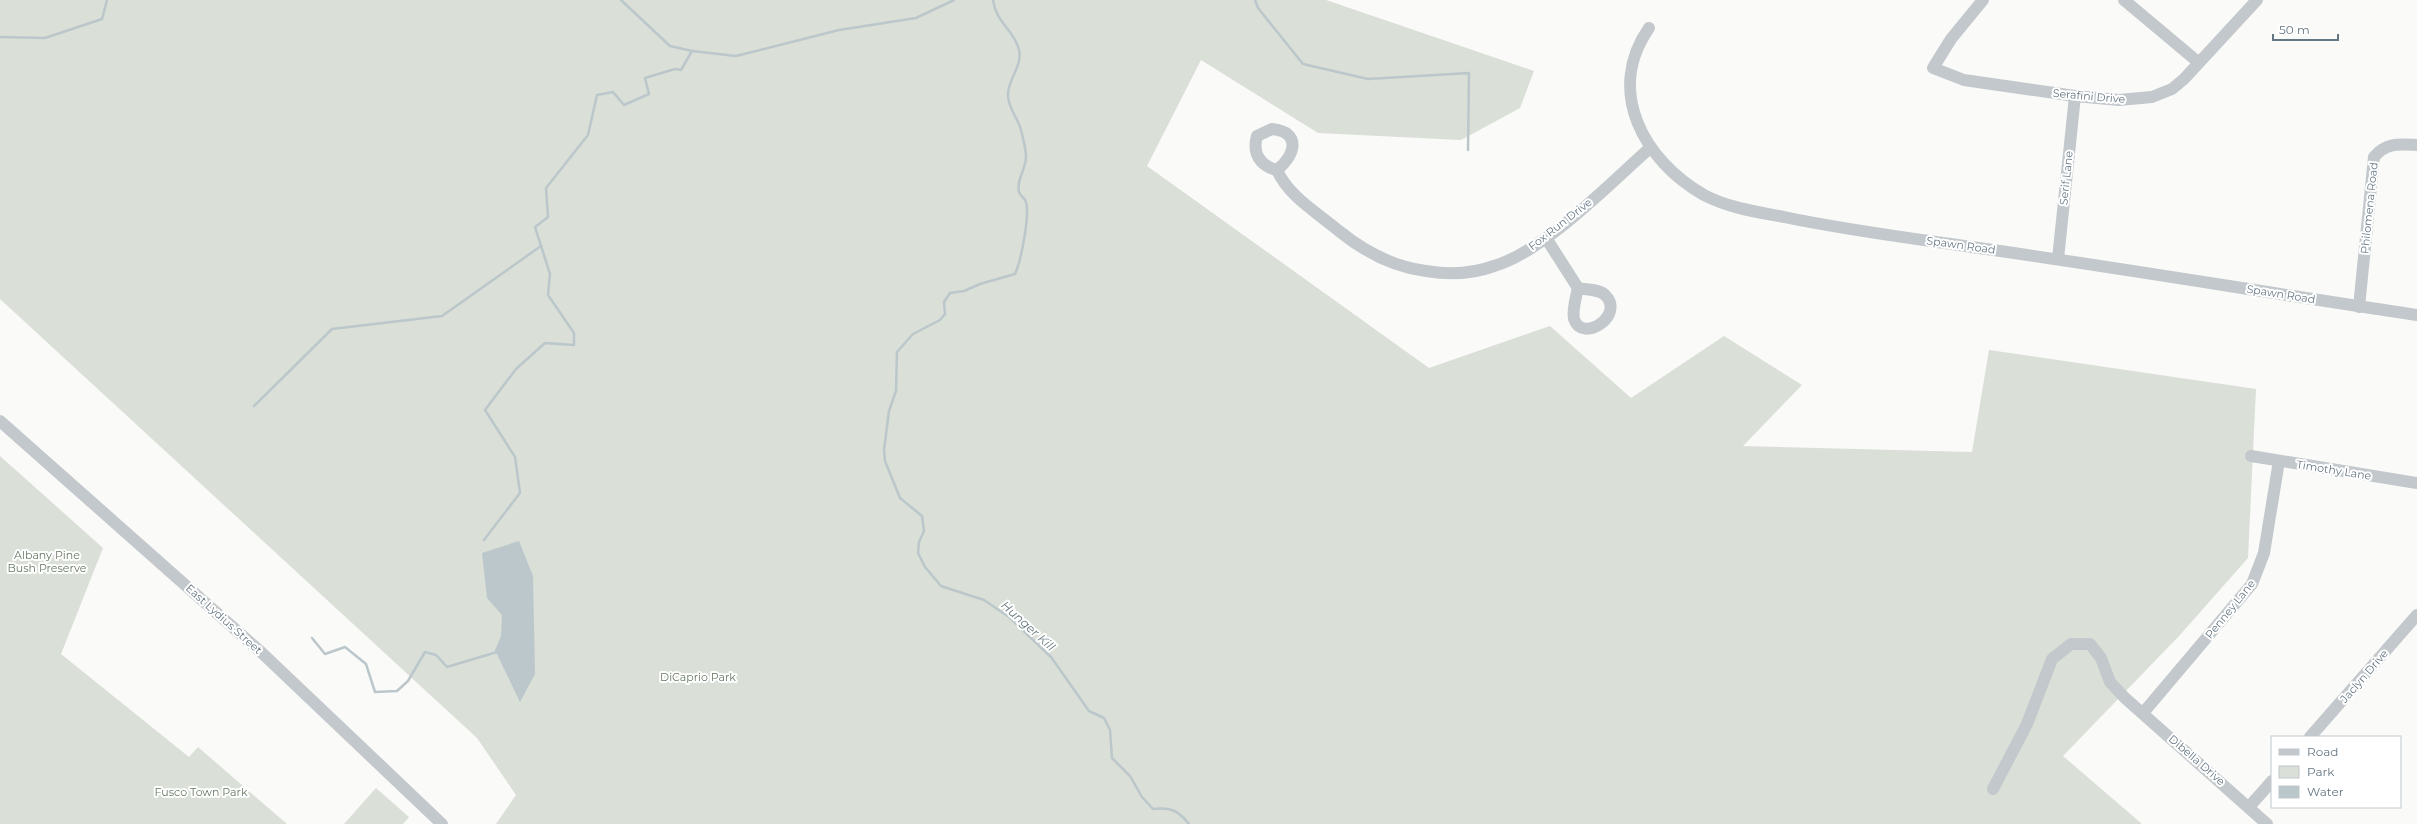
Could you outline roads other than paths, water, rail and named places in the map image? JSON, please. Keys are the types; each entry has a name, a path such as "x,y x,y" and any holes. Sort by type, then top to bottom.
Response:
{"street":[{"name":"Serafini Drive","path":"1983,0 1951,38 1933,68 1964,80 2074,96 2119,100 2152,97 2172,89 2257,0"},
{"path":"2124,0 2198,62"},
{"name":"Spawn Road","path":"1649,28 1633,60 1630,82 1635,116 1650,148 1667,167 1702,194 1737,208 1836,228 2058,259 2417,315"},
{"name":"Serif Lane","path":"2058,259 2074,96"},
{"name":"Philomena Road","path":"2359,307 2374,157 2384,147 2391,144 2417,145"},
{"name":"Fox Run Drive","path":"1278,170 1289,189 1367,252 1385,261 1415,270 1443,274 1478,270 1512,259 1546,238 1650,148"},
{"path":"1546,238 1578,288"},
{"name":"East Lydius Street","path":"0,421 262,653 442,824"},
{"name":"Timothy Lane","path":"2251,456 2417,483"},
{"name":"Penney Lane","path":"2142,713 2252,584 2264,553 2279,461"},
{"name":"Jaclyn Drive","path":"2311,736 2417,615"},
{"name":"Dibella Drive","path":"1992,789 2027,724 2052,660 2071,644 2090,644 2101,658 2110,682 2125,698 2267,824"},
{"path":"2249,807 2271,781"}],"water":[{"path":"519,541 533,576 535,674 520,702 495,650 501,636 502,615 487,598 482,553"}],"waterway":[{"path":"0,37 45,38 102,19 107,0"},
{"path":"621,0 670,46 692,51"},
{"path":"484,540 520,493 515,457 485,410 516,369 545,343 574,345 574,333 548,295 550,274 535,227 548,217 546,188 588,135 597,95 613,92 624,105 649,94 645,78 675,69 681,70 692,51 736,56 839,30 916,18 954,0"},
{"name":"Hunger Kill","path":"993,0 1001,21 1017,43 1020,56 1008,90 1010,106 1021,130 1026,154 1026,161 1018,188 1027,208 1026,227 1020,259 1015,274 980,284 964,291 950,293 944,302 945,314 940,320 913,334 897,352 896,391 889,411 884,450 885,461 900,498 922,516 924,531 919,542 918,553 925,567 941,586 984,600 1009,617 1051,657 1089,711 1104,718 1110,730 1112,758 1130,776 1142,797 1153,809 1173,810 1181,815 1189,824"},
{"path":"1255,0 1258,8 1303,64 1368,79 1469,73 1468,150"},
{"path":"254,406 332,329 442,316 541,246"},
{"path":"312,638 325,654 345,647 366,664 375,692 397,691 408,681 425,652 436,655 447,667 497,652"}],"park label":[{"name":"Albany Pine Bush Preserve","path":"47,561"},
{"name":"DiCaprio Park","path":"698,677"},
{"name":"Fusco Town Park","path":"201,792"}]}
